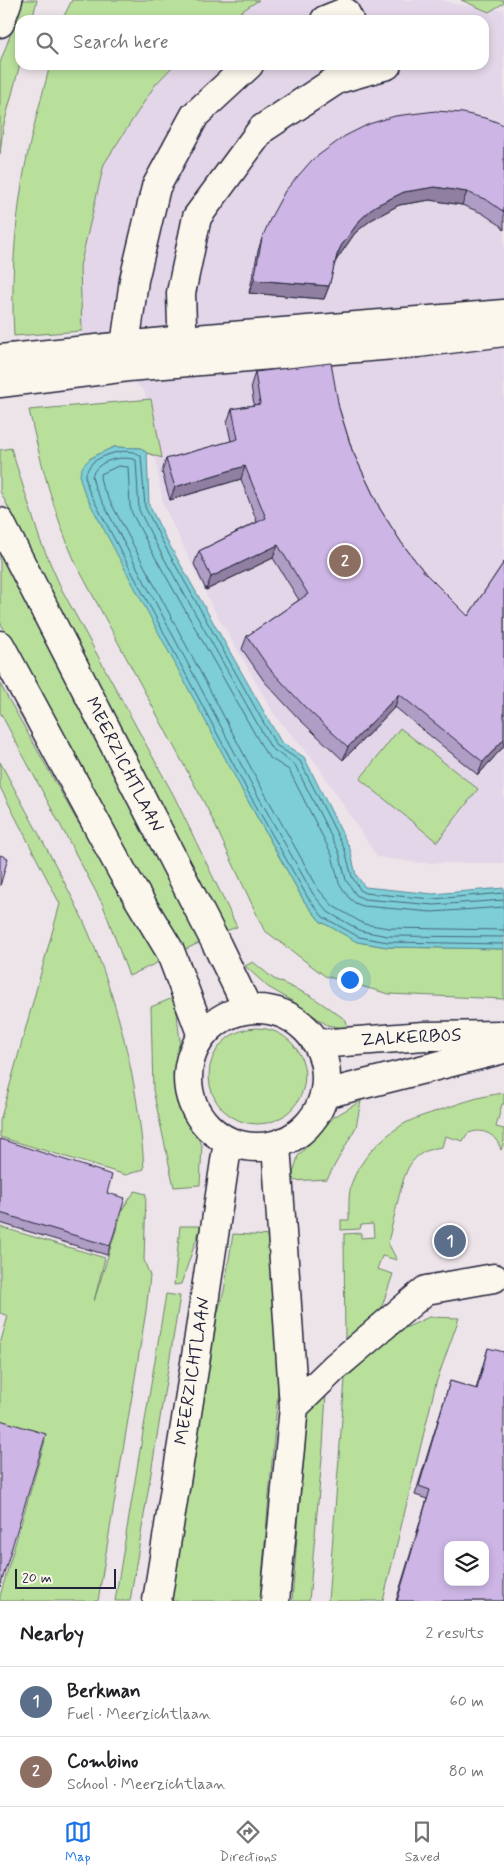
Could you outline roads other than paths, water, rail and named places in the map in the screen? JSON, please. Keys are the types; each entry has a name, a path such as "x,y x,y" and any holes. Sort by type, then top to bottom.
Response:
{"street":[{"path":"0,23 8,0"},
{"path":"126,356 134,280 156,188 195,115 244,70"},
{"path":"183,350 181,293 197,217 262,129 338,79 366,70"},
{"path":"2,371 504,314"},
{"path":"183,350 418,344 504,332"},
{"name":"MEERZICHTLAAN","path":"0,522 248,1009"},
{"path":"0,645 123,873 170,951 202,1036"},
{"path":"248,1009 275,1011 292,1018 306,1029 318,1044 326,1068 324,1094 319,1109 304,1129 291,1139 266,1147 247,1147 228,1142 216,1134 201,1120 191,1102 188,1088 190,1060 194,1047 202,1036 218,1020 237,1011 248,1009"},
{"name":"ZALKERBOS","path":"318,1044 424,1036 504,1035"},
{"name":"ZALKERBOS","path":"324,1094 504,1049"},
{"name":"MEERZICHTLAAN","path":"156,1601 198,1344 228,1142"},
{"path":"275,1601 294,1407 276,1145"},
{"path":"294,1407 335,1367 426,1290 494,1278"}],"water":[{"path":"114,447 141,448 147,453 149,505 166,539 281,742 304,757 350,849 356,875 365,887 433,894 504,888 504,949 387,947 357,942 320,921 304,901 243,792 84,492 80,480 83,466 92,457"}],"place":[{"name":"Combino","path":"345,561"},
{"name":"Berkman","path":"450,1241"}]}
